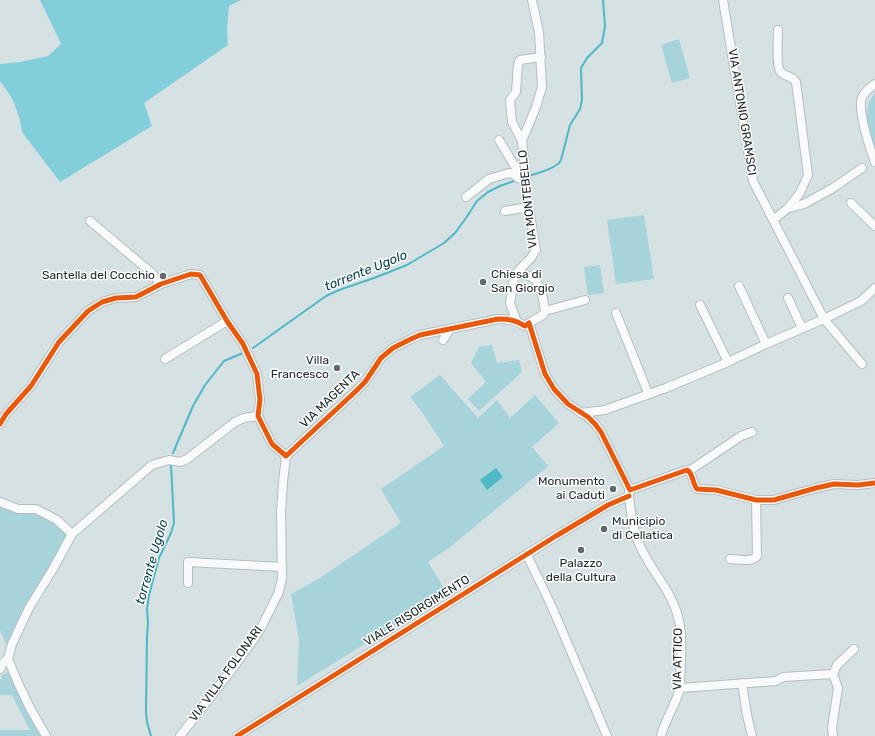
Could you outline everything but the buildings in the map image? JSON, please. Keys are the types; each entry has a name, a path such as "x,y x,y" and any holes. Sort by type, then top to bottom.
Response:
{"street":[{"name":"VIA MONTEBELLO","path":"517,322 510,303 512,285 516,274 531,258 536,250 524,180 526,176 522,141 542,87 539,32 532,0"},
{"name":"VIA ANTONIO GRAMSCI","path":"723,0 753,181 824,319 862,364"},
{"path":"773,220 788,208 800,193 808,175 796,82 793,78 781,73 778,68 778,30"},
{"path":"522,141 512,122 510,100 516,92 518,64 520,60 541,57"},
{"path":"875,84 870,87 862,98 861,114 865,133 875,162"},
{"path":"500,140 524,180"},
{"path":"788,208 804,204 833,188 862,168"},
{"path":"466,197 489,179 511,173 524,180"},
{"path":"851,203 875,226"},
{"path":"505,211 529,207"},
{"path":"90,221 153,274 161,284"},
{"path":"0,424 6,414 31,386 59,342 88,311 102,302 116,298 136,297 161,284 191,274 200,275 243,344 257,374 260,400 258,416 272,444 286,456"},
{"path":"516,274 529,276 536,280 540,288 544,313"},
{"path":"739,286 766,344"},
{"path":"581,413 605,410 648,393 666,388 728,362 861,301 875,288"},
{"path":"788,298 802,328"},
{"path":"527,325 544,313 585,300"},
{"path":"700,305 728,362"},
{"path":"616,313 648,393"},
{"name":"VIA MAGENTA","path":"286,456 365,382 381,358 393,348 420,335 498,319 510,319 517,322"},
{"path":"165,359 227,320"},
{"path":"517,322 527,325"},
{"path":"527,325 545,374 554,389 568,404 595,424 605,410"},
{"path":"443,340 450,329"},
{"path":"0,669 4,662 8,659 12,644 29,608 72,534 152,465 169,460 180,462 187,460 235,422 244,418 258,416"},
{"name":"VIA ATTICO","path":"595,424 601,432 631,492 632,521 642,551 672,598 678,616 681,631 680,688 661,736"},
{"name":"VIALE RISORGIMENTO","path":"237,736 608,505 631,492 684,471 689,471 752,429"},
{"name":"VIA VILLA FOLONARI","path":"180,736 233,668 262,626 278,594 282,579 281,511 286,456"},
{"path":"689,471 697,489 716,490 756,500 774,500 834,484 858,485 875,483"},
{"path":"730,559 750,560 757,556 756,500"},
{"path":"0,502 18,509 36,509 57,520 72,534"},
{"path":"527,555 552,607 607,736"},
{"path":"188,583 188,562 282,567"},
{"path":"833,736 832,728 838,688 833,674 837,665 854,649"},
{"path":"8,659 18,684 46,736"},
{"path":"680,688 776,681 783,677 833,674"},
{"path":"742,683 752,736"},
{"name":"VIA VILLA FOLONARI","path":"187,727 187,736"}],"shaded area":[{"path":"40,0 241,0 229,6 227,29 228,45 144,103 152,126 60,182 22,132 20,120 14,103 0,81 0,64 20,62 48,56 61,44"},
{"path":"679,39 690,78 672,83 661,45"},
{"path":"875,93 875,154 869,140 866,119 869,102"},
{"path":"644,215 654,279 616,284 607,220"},
{"path":"600,265 604,293 588,295 584,267"},
{"path":"492,345 497,363 519,360 522,372 479,411 468,399 486,382 471,363 479,347"},
{"path":"440,375 478,418 497,400 510,418 535,395 559,423 532,447 548,466 449,548 428,562 447,593 297,686 299,639 291,594 320,578 401,523 381,489 444,446 422,412 410,397"},
{"path":"496,468 503,477 487,490 480,480"},
{"path":"0,505 36,512 55,522 68,534 6,644 0,630"},
{"path":"10,671 18,694 41,736 0,736 0,730 30,730 12,695 0,695 0,682 2,675"}],"waterway":[{"name":"torrente Ugolo","path":"529,176 552,168 561,160 570,125 580,109 582,100 581,68 587,58 602,43 605,26 603,0"},
{"name":"torrente Ugolo","path":"253,348 326,296 407,265 444,243 455,233 477,201 488,192 517,180"},
{"path":"173,453 193,406 205,385 224,361 243,353"},
{"name":"torrente Ugolo","path":"151,736 146,712 147,609 149,595 159,558 174,523 171,465"}],"cycle path":[{"path":"0,424 6,414 31,386 59,342 88,311 102,302 116,298 136,297 161,284 191,274 200,275 227,321 243,344 257,374 260,400 258,416 272,444 286,456 365,382 381,358 393,348 420,335 502,319 515,321 525,326 529,323 545,374 554,389 568,404 588,417 595,424 601,432 630,490 687,470 691,474 697,489 716,490 756,500 774,500 834,484 858,485 875,483"},
{"path":"237,736 556,536 608,505 629,496"}],"place":[{"name":"Santella del Cocchio","path":"163,276"},
{"name":"Chiesa di San Giorgio","path":"483,282"},
{"name":"Villa Francesco","path":"337,368"},
{"name":"Monumento ai Caduti","path":"613,489"},
{"name":"Municipio di Cellatica","path":"604,529"},
{"name":"Palazzo della Cultura","path":"581,550"}]}
